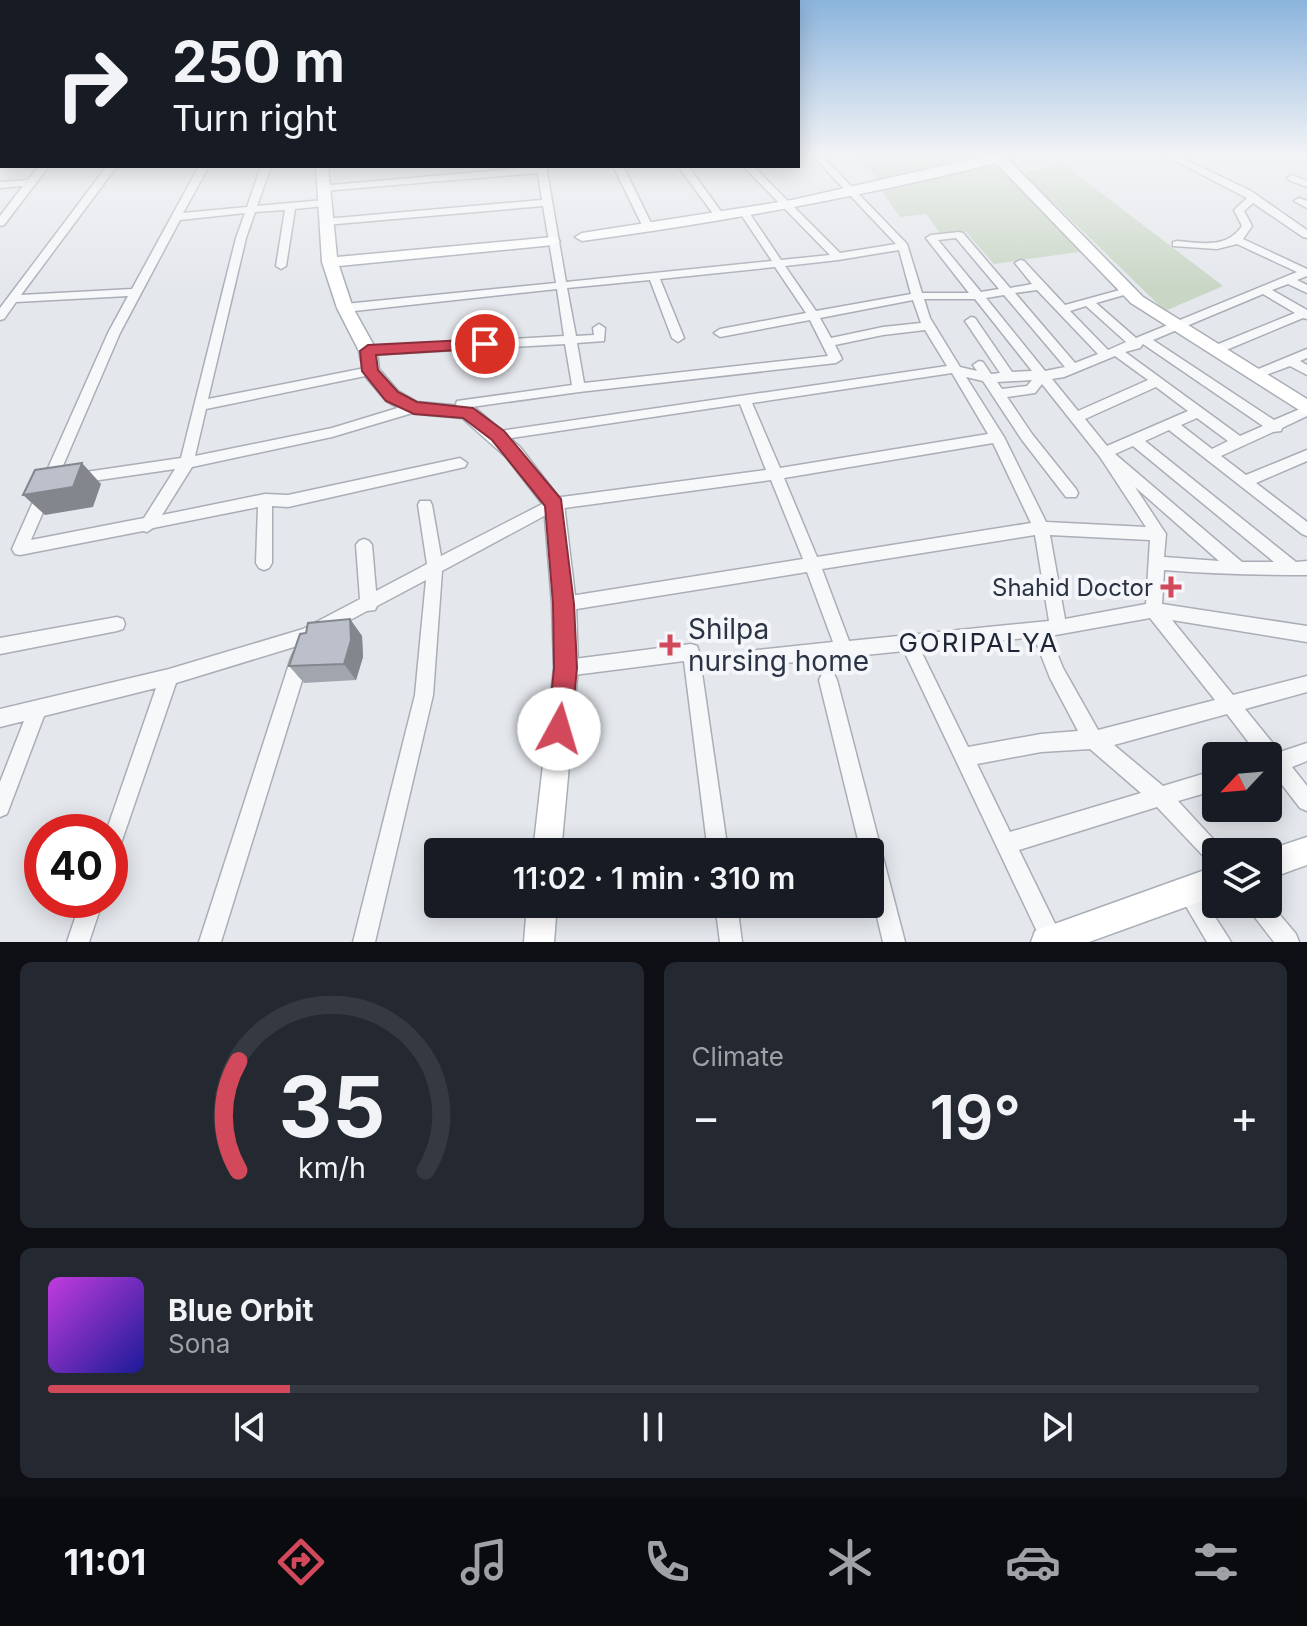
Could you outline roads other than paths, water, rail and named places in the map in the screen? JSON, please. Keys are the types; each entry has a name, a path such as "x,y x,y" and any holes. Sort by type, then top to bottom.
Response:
{"street":[{"path":"0,316 87,199"},
{"path":"186,199 114,333 20,549 265,500 288,501 460,463"},
{"path":"147,526 186,464 254,199"},
{"path":"324,199 330,262 345,308 369,361 392,396 414,408"},
{"path":"176,217 354,199"},
{"path":"545,199 573,339 579,388"},
{"path":"634,199 649,229"},
{"path":"707,199 720,217"},
{"path":"781,199 838,257"},
{"path":"582,237 649,229 820,199"},
{"path":"859,199 903,246 928,326 997,437 1041,528 1049,628 1056,672 1093,740 1160,796 1202,840"},
{"path":"1038,199 1127,291 1307,410 1276,428 1211,455"},
{"path":"1177,244 1225,247 1237,240 1247,226 1239,210 1251,199"},
{"path":"1253,199 1307,235"},
{"path":"0,202 18,200"},
{"path":"1,220 18,200"},
{"path":"324,204 546,203"},
{"path":"281,266 290,207"},
{"path":"548,838 566,668 564,604 554,504 498,435 467,412 462,404 836,359 813,315 745,213"},
{"path":"1073,369 959,235 931,238 1105,453 1158,534 1154,610 1256,742"},
{"path":"1237,240 1307,273"},
{"path":"330,262 553,241"},
{"path":"345,308 838,257 903,246"},
{"path":"1020,263 1063,309 1113,354 1158,381 1239,442"},
{"path":"498,435 953,369 987,378 1042,375 1073,369 1307,273"},
{"path":"654,277 678,338"},
{"path":"1288,279 1307,290"},
{"path":"720,333 917,296 978,296 1040,286"},
{"path":"1063,309 1127,291"},
{"path":"1265,291 1306,314"},
{"path":"12,299 136,292"},
{"path":"1088,302 1141,343 1276,428"},
{"path":"1215,350 1306,314"},
{"path":"971,321 1009,377"},
{"path":"827,343 883,331 928,326"},
{"path":"201,405 369,361 600,338 599,328"},
{"path":"1255,375 1307,353"},
{"path":"1291,361 1307,371"},
{"path":"979,365 1071,493"},
{"path":"998,394 1031,390 1042,375"},
{"path":"1076,417 1158,381"},
{"path":"744,399 844,649"},
{"path":"50,482 186,464 359,427 414,408 467,412"},
{"path":"1105,453 1198,412"},
{"path":"1170,424 1303,522"},
{"path":"0,718 169,677 307,635 369,605 435,565 554,504 775,474 997,437"},
{"path":"1134,440 1301,569"},
{"path":"1105,453 1239,569"},
{"path":"1245,482 1307,455"},
{"path":"264,563 265,500"},
{"path":"364,942 424,695 435,565 425,505"},
{"path":"564,604 1041,528 1158,534"},
{"path":"364,545 369,605"},
{"path":"1158,563 1239,569 1301,569"},
{"path":"757,658 1049,628 1154,610 1307,634"},
{"path":"0,646 117,624"},
{"path":"210,942 307,635"},
{"path":"908,642 1049,941 1086,935 1202,886"},
{"path":"566,668 691,652 716,838"},
{"path":"122,814 169,677"},
{"path":"828,680 894,942"},
{"path":"962,757 1041,743 1093,740 1307,684"},
{"path":"0,807 38,709"},
{"path":"1282,761 1307,752"},
{"path":"1282,775 1307,801"},
{"path":"1004,844 1202,784"},
{"path":"1282,859 1307,851"},
{"path":"1187,891 1220,942"},
{"path":"78,942 86,918"},
{"path":"539,942 541,918"},
{"path":"728,918 731,942"},
{"path":"1268,918 1288,942"}],"place":[{"name":"Shahid Doctor","path":"1171,587"},
{"name":"Shilpa nursing home","path":"670,645"}],"district":[{"name":"GORIPALYA","path":"979,642"}]}
